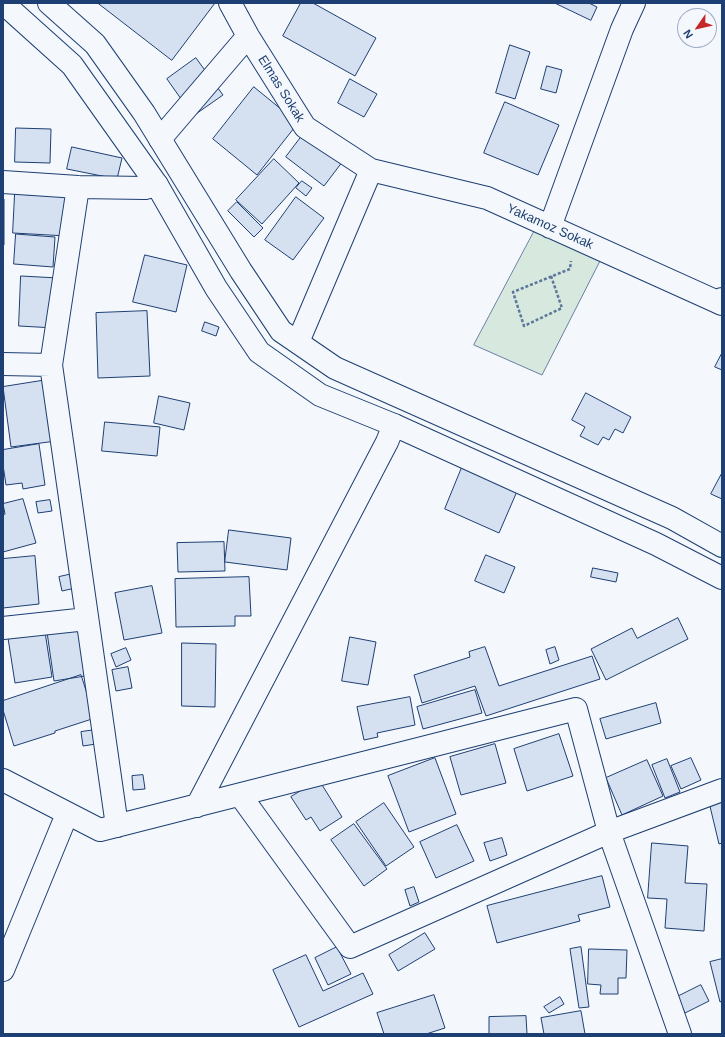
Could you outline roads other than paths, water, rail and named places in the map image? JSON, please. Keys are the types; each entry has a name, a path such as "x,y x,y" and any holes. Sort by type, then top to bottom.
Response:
{"street":[{"path":"3,3 72,65 157,185 216,288 259,352 320,395 394,425 656,544 722,578"},
{"path":"49,3 95,44 144,113 241,271 281,331 335,368 672,518 722,546"},
{"name":"Elmas Sokak","path":"230,3 248,36 305,127 371,170"},
{"path":"550,227 622,29 634,3"},
{"path":"160,139 248,36"},
{"path":"298,342 371,170"},
{"name":"Yakamoz Sokak","path":"371,170 487,198 721,302"},
{"path":"3,182 78,187 146,188 157,185"},
{"path":"78,187 51,365 117,826"},
{"path":"3,364 51,365"},
{"path":"197,806 384,449 394,425"},
{"path":"3,628 88,618"},
{"path":"3,780 100,830 576,709 608,832 680,1034"},
{"path":"240,795 350,947 608,832 722,790"},
{"path":"3,970 67,814"}]}
